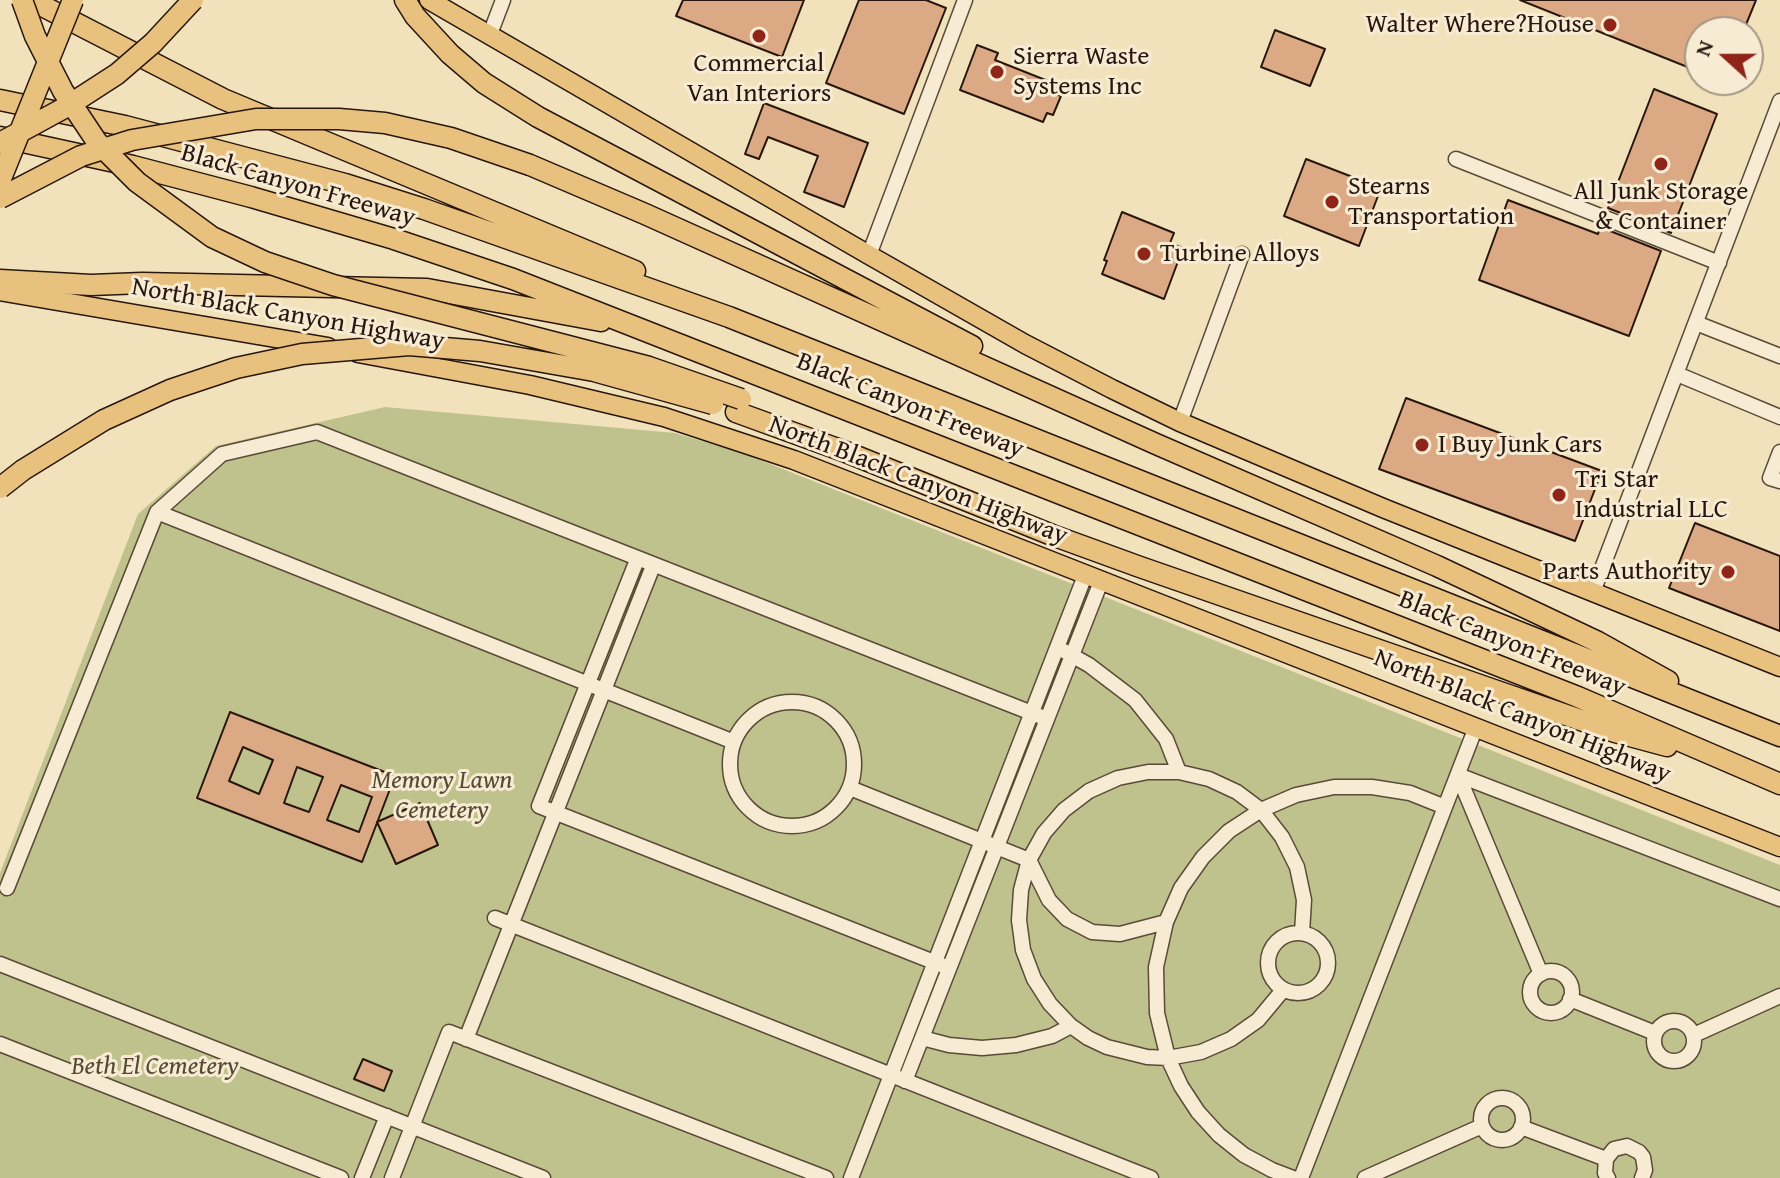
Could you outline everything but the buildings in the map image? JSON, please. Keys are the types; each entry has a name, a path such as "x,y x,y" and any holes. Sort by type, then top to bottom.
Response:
{"highway":[{"path":"22,0 35,36 63,91 97,142 137,182 212,237 265,262 333,285 649,367 846,452 1052,535 1615,732 1729,764"},
{"path":"31,0 223,99 610,259 729,317"},
{"path":"0,181 73,0"},
{"path":"0,140 66,107 117,74 153,43 193,0"},
{"path":"405,0 415,16 450,54 484,83 538,117 974,348 1050,395"},
{"name":"Black Canyon Freeway","path":"0,100 125,126 345,184 729,317 1780,736"},
{"path":"0,198 81,156 132,140 223,123 256,119 339,119 385,123 451,138 530,165 658,220 1504,598 1598,642 1742,721"},
{"name":"Black Canyon Freeway","path":"0,140 180,178 328,219 502,275 649,330 1578,697 1780,784"},
{"path":"0,280 91,285 142,283 427,289 649,330"},
{"path":"0,488 23,470 104,420 170,390 236,368 302,354 367,347 449,347 535,359 738,406"}],"main road":[{"path":"429,0 1025,344 1180,422 1383,508 1780,667"},
{"name":"North Black Canyon Highway","path":"0,291 530,385 664,417 794,460 1780,847"}],"street":[{"path":"490,34 503,0"},
{"path":"869,255 965,0"},
{"path":"1593,592 1780,101"},
{"path":"1456,159 1719,263"},
{"path":"1180,422 1242,254"},
{"path":"1696,323 1780,356"},
{"path":"1677,374 1780,417"},
{"path":"7,888 157,512 222,454 317,432 1047,719"},
{"path":"1780,452 1770,478 1780,481"},
{"path":"157,512 734,742"},
{"path":"637,560 539,806 942,965"},
{"path":"466,1039 653,566"},
{"path":"898,1079 922,1038 982,841 1057,649 1094,576"},
{"path":"851,1178 898,1079 942,965 997,847 1072,655 1094,576"},
{"path":"1057,649 1072,655 1135,700 1166,739 1179,772"},
{"path":"796,701 815,706 832,716 845,731 853,749 854,768 850,788 838,806 821,819 801,826 780,825 760,817 744,803 733,784 730,763 734,742 744,725 758,711 777,703 796,701"},
{"path":"1301,1178 1476,727"},
{"path":"1283,990 1258,1020 1231,1039 1201,1052 1168,1058 1127,1054 1107,1047 1071,1026 1050,1004 1023,950 1019,920 1021,890 1029,860 1044,833 1064,810 1089,791 1118,778 1148,772 1179,772 1209,779 1237,792 1261,810 1282,837 1297,867 1304,900 1302,933"},
{"path":"1458,775 1780,899"},
{"path":"1458,775 1541,974"},
{"path":"1293,1178 1244,1155 1219,1135 1189,1099 1168,1058 1157,1013 1156,967 1166,922 1181,888 1203,857 1229,831 1261,810 1296,795 1334,787 1372,787 1410,793 1445,807"},
{"path":"850,788 1029,860 1049,900 1067,919 1092,932 1120,934 1166,922"},
{"path":"495,918 1151,1178"},
{"path":"1302,933 1320,941 1325,949 1328,968 1319,985 1311,990 1292,993 1283,990 1271,978 1267,962 1279,939 1302,933"},
{"path":"0,964 543,1178"},
{"path":"1554,971 1570,985 1570,999 1556,1012 1537,1008 1533,1003 1530,990 1541,974 1554,971"},
{"path":"1694,1035 1780,996"},
{"path":"1570,999 1655,1033"},
{"path":"1675,1021 1686,1025 1694,1035 1690,1054 1673,1062 1661,1057 1653,1040 1663,1024 1675,1021"},
{"path":"922,1038 949,1045 982,1048 1016,1045 1052,1036 1071,1026"},
{"path":"392,1178 449,1032 826,1178"},
{"path":"0,1044 341,1178"},
{"path":"1498,1099 1512,1101 1518,1106 1523,1120 1513,1136 1501,1140 1490,1136 1482,1126 1483,1112 1492,1101 1498,1099"},
{"path":"362,1178 387,1116"},
{"path":"1365,1178 1482,1126"},
{"path":"1521,1127 1606,1159"},
{"path":"1608,1178 1604,1165 1606,1159 1621,1146 1639,1152 1645,1163 1642,1178"}],"green space":[{"name":"Memory Lawn Cemetery","path":"385,407 675,433 745,454 1780,865 1780,1178 0,1178 0,873 138,514 216,446"}],"place":[{"name":"Walter Where?House","path":"1610,25"},
{"name":"Commercial Van Interiors","path":"759,36"},
{"name":"Sierra Waste Systems Inc","path":"997,72"},
{"name":"All Junk Storage & Container","path":"1661,164"},
{"name":"Stearns Transportation","path":"1332,202"},
{"name":"Turbine Alloys","path":"1144,254"},
{"name":"I Buy Junk Cars","path":"1422,445"},
{"name":"Tri Star Industrial LLC","path":"1559,495"},
{"name":"Parts Authority","path":"1728,572"}],"park label":[{"name":"Beth El Cemetery","path":"155,1067"}]}
